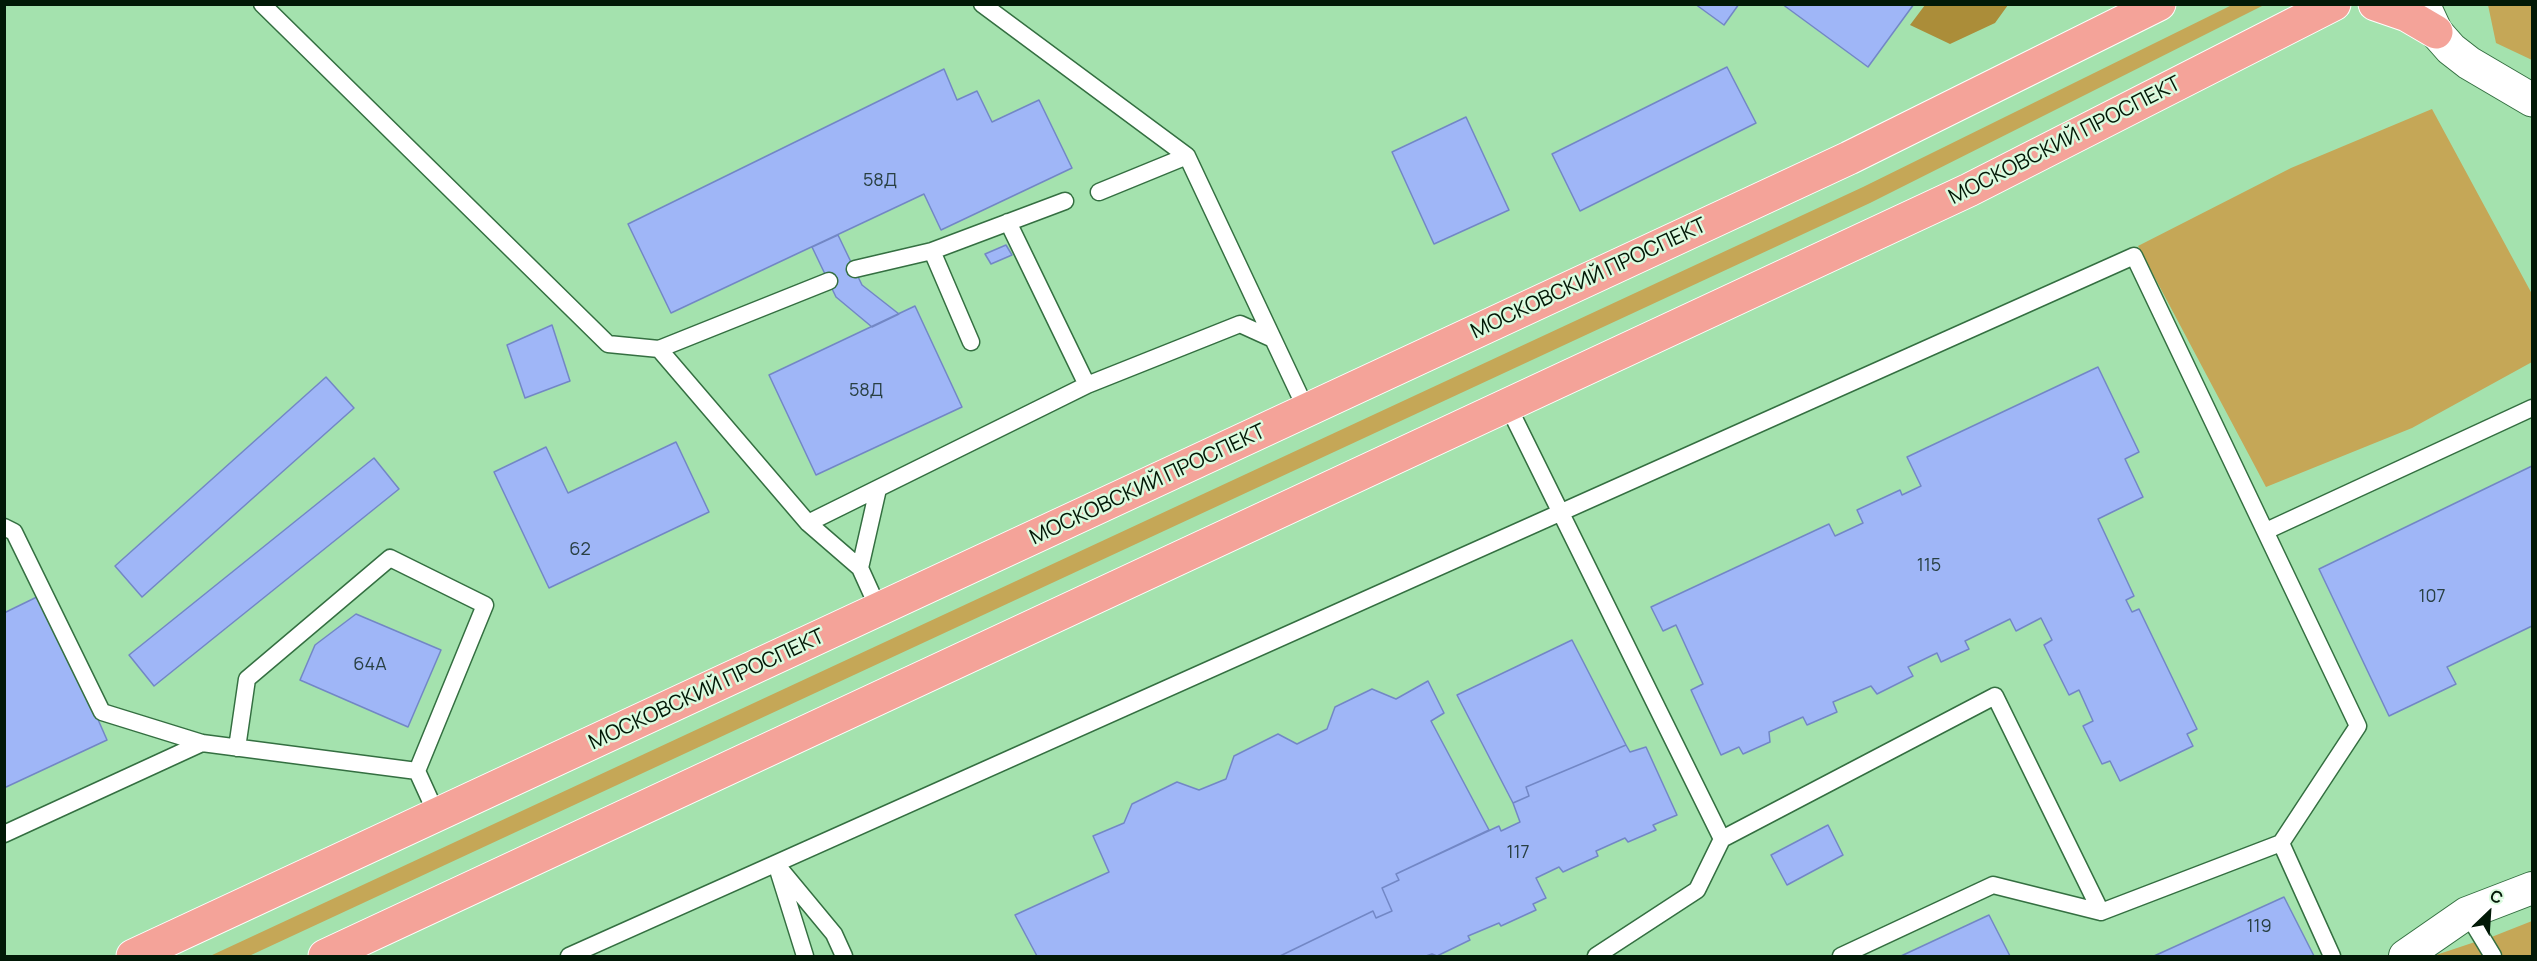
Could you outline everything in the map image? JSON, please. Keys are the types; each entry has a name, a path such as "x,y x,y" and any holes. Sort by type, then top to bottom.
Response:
{"main road":[{"name":"МОСКОВСКИЙ ПРОСПЕКТ","path":"133,957 1849,158 2159,4"},
{"path":"2375,4 2407,15 2430,18 2451,50 2469,63 2532,99"},
{"name":"МОСКОВСКИЙ ПРОСПЕКТ","path":"325,957 1969,190 2338,6"}],"street":[{"path":"2405,957 2467,913 2532,888"}],"lane":[{"path":"262,4 608,344 659,349 829,281"},
{"path":"982,4 1187,156 1307,411"},
{"path":"1099,192 1187,156"},
{"path":"855,269 932,252 1065,201"},
{"path":"1008,222 1087,385"},
{"path":"932,252 970,342"},
{"path":"569,957 2134,255 2358,726 2281,843 2100,912 1993,885 1841,957"},
{"path":"808,523 1087,385 1240,324 1273,339"},
{"path":"659,349 808,523 860,568 879,610"},
{"path":"1508,406 1722,839"},
{"path":"2266,531 2532,408"},
{"path":"860,568 878,489"},
{"path":"4,527 14,532 102,712 202,743 417,771"},
{"path":"237,748 247,679 390,558 485,605 417,771 438,815"},
{"path":"1596,957 1697,890 1722,839 1995,696 2100,912"},
{"path":"4,834 202,743"},
{"path":"2281,843 2332,957"},
{"path":"776,864 805,957"},
{"path":"776,864 834,934 844,957"},
{"path":"2467,913 2493,957"}],"shaded area":[{"path":"2234,4 2264,5 1870,203 249,956 210,956 1863,187"},
{"path":"1925,5 2008,5 1995,23 1950,44 1910,25"},
{"path":"2488,5 2532,5 2532,60 2496,43"},
{"path":"2432,109 2532,294 2532,362 2412,428 2266,487 2138,246 2291,168"},
{"path":"2532,921 2532,956 2500,956 2489,938"},
{"path":"2475,942 2483,956 2433,956"}],"building":[{"path":"1695,4 1739,4 1724,25"},
{"path":"1782,4 1914,4 1868,67"},
{"path":"1727,67 1756,123 1580,211 1552,154"},
{"path":"944,69 957,100 977,91 992,122 1039,100 1072,168 941,230 924,194 671,313 628,224"},
{"path":"1466,117 1509,210 1434,244 1392,152"},
{"path":"838,235 862,285 899,314 872,327 836,297 812,247"},
{"path":"1006,245 1012,255 991,264 985,254"},
{"path":"915,306 962,407 816,475 769,375"},
{"path":"552,325 570,381 525,398 507,345"},
{"path":"2098,367 2139,452 2125,459 2143,497 2098,519 2134,596 2126,600 2132,612 2139,609 2197,729 2187,734 2193,746 2120,781 2110,761 2102,764 2083,726 2093,721 2079,690 2069,695 2044,645 2052,640 2041,618 2016,631 2010,619 1965,641 1969,649 1941,662 1937,653 1908,667 1913,676 1877,694 1871,686 1833,702 1837,712 1807,725 1803,717 1769,732 1770,742 1743,754 1739,747 1721,755 1691,690 1703,684 1676,625 1663,631 1651,607 1829,524 1835,536 1863,523 1857,510 1900,490 1902,495 1921,486 1907,457"},
{"path":"326,377 354,408 142,597 115,566"},
{"path":"676,442 709,512 549,588 494,472 546,447 568,493"},
{"path":"374,458 399,489 154,686 129,655"},
{"path":"2532,466 2532,626 2447,667 2456,684 2389,716 2319,569"},
{"path":"43,594 107,740 4,788 4,613"},
{"path":"356,614 441,650 408,727 300,680 315,645"},
{"path":"1572,640 1626,745 1526,787 1529,796 1513,803 1457,695"},
{"path":"1428,681 1444,713 1431,721 1489,830 1396,874 1399,880 1382,888 1392,911 1376,918 1373,911 1280,956 1037,956 1015,915 1109,872 1093,836 1124,823 1132,804 1177,782 1199,790 1226,779 1234,756 1278,734 1297,744 1327,729 1335,707 1372,689 1396,699"},
{"path":"1626,745 1630,752 1646,747 1677,815 1653,825 1656,830 1628,842 1625,838 1596,851 1598,856 1563,872 1559,867 1536,878 1546,898 1533,904 1536,910 1501,926 1499,923 1468,936 1470,940 1437,956 1432,954 1426,956 1280,956 1373,911 1376,918 1392,911 1382,888 1399,880 1396,874 1499,826 1501,831 1520,822 1513,803 1529,796 1526,787"},
{"path":"1828,825 1843,855 1787,885 1771,855"},
{"path":"2284,897 2314,956 2154,956"},
{"path":"1989,915 2010,956 1901,956"}]}
